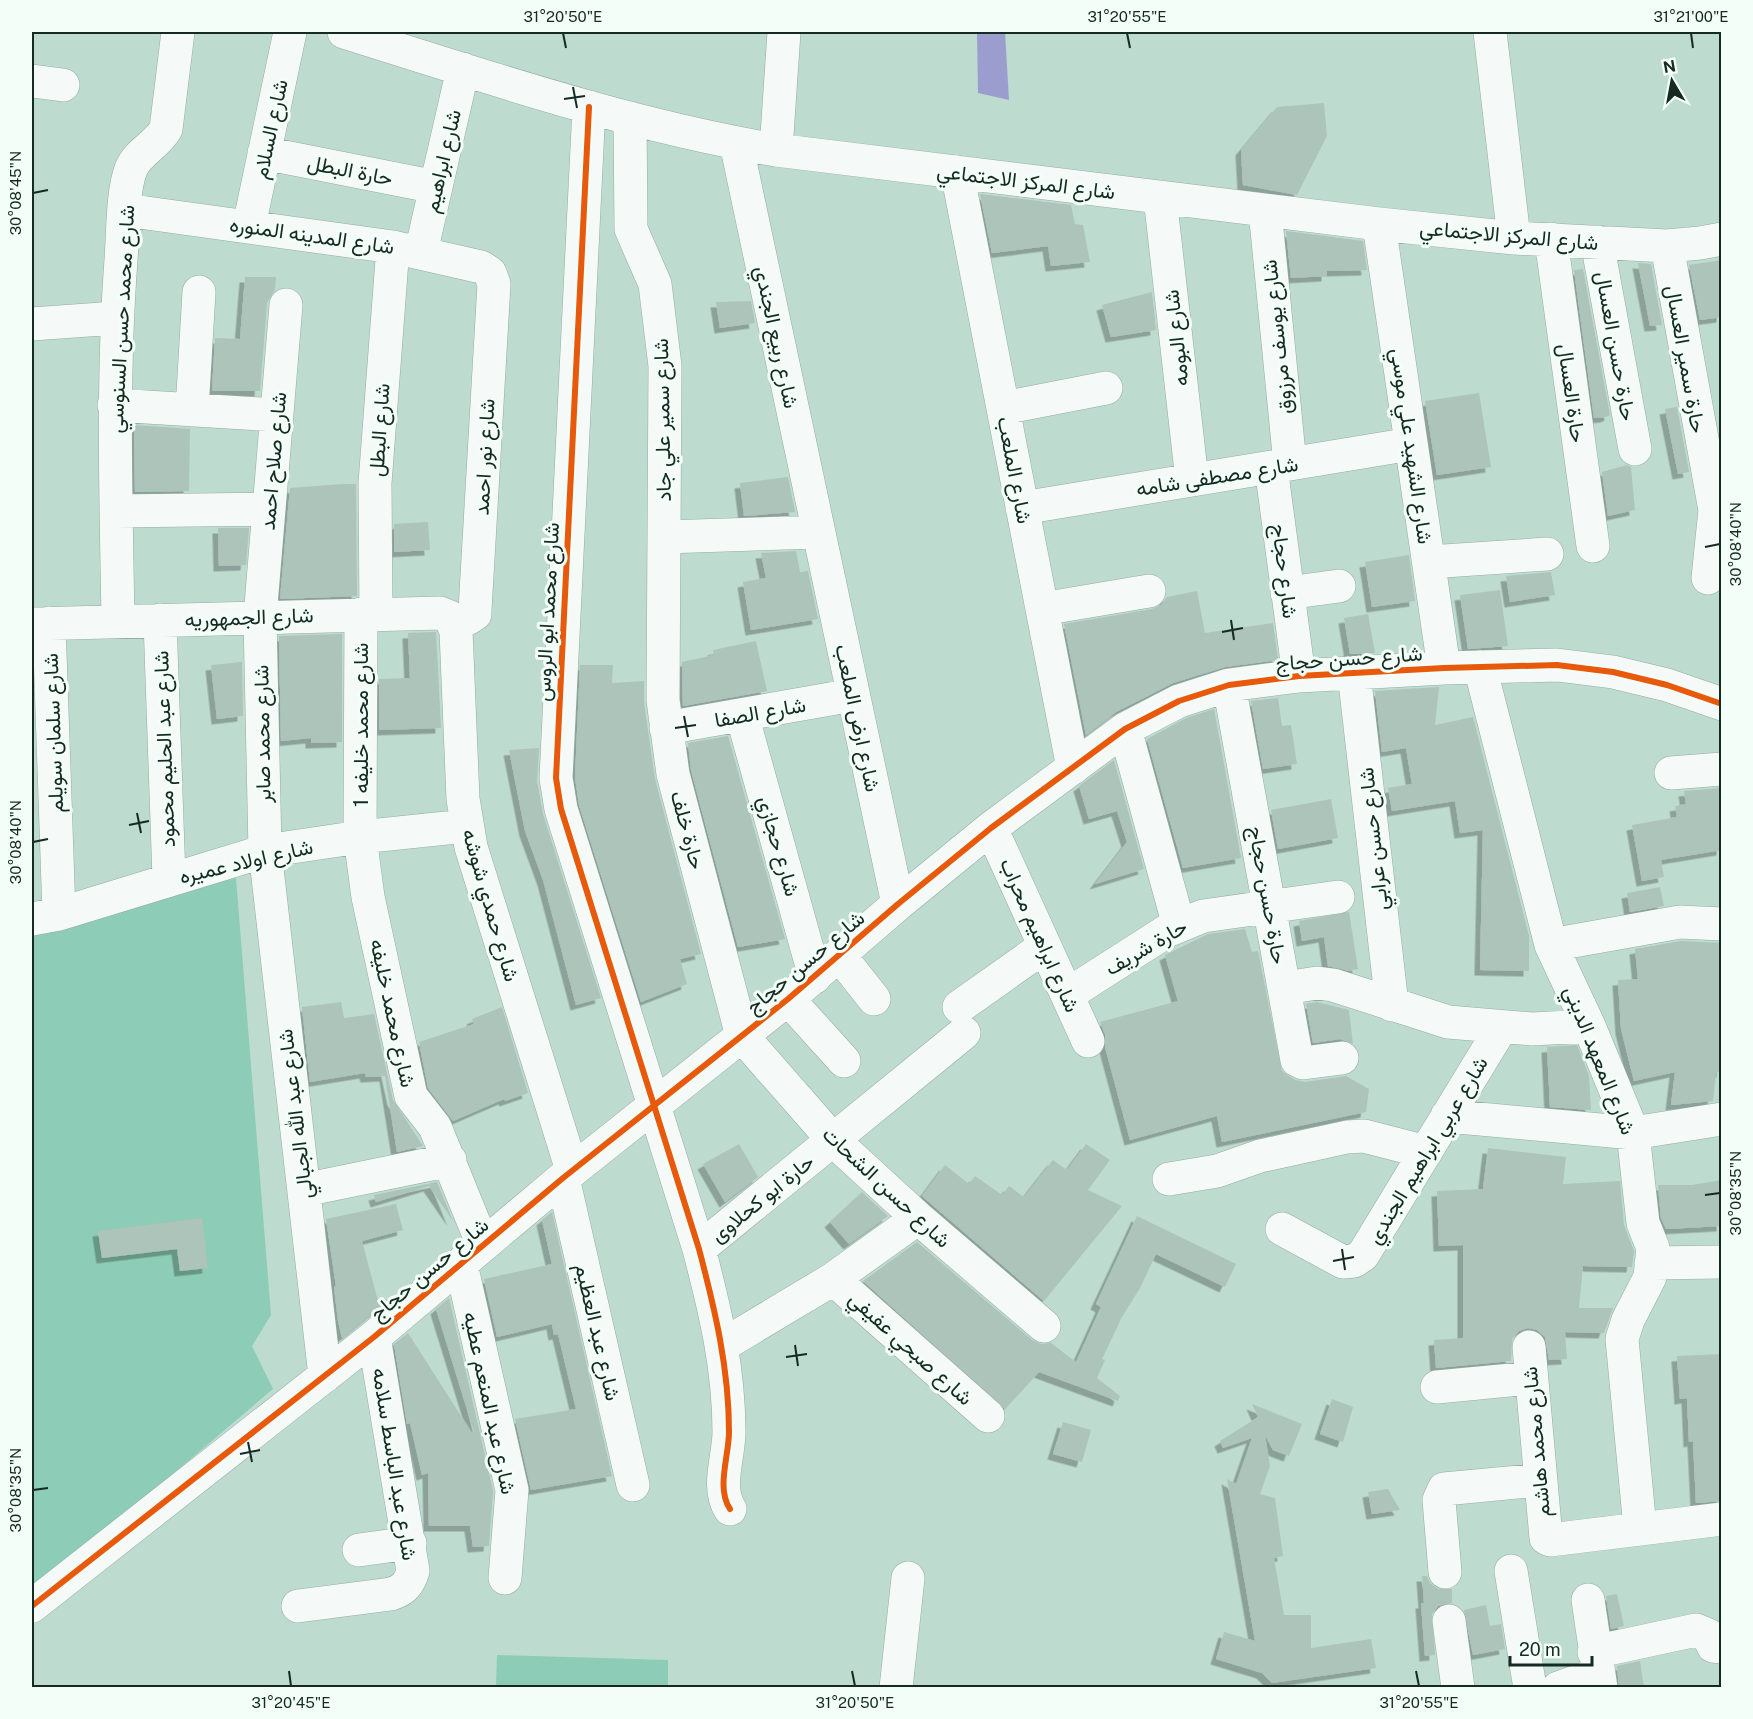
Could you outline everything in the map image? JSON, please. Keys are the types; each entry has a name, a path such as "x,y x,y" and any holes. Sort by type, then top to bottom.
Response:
{"street":[{"name":"شارع محمد حسن السنوسي","path":"118,621 114,405 116,318 125,210 130,171 135,161 159,141 166,129 178,32"},
{"name":"شارع السلام","path":"249,226 290,32"},
{"name":"شارع المركز الاجتماعي","path":"344,32 589,107 736,143 776,150 1379,224 1514,238 1667,246 1722,239"},
{"path":"776,150 784,32"},
{"path":"1490,32 1514,238"},
{"name":"شارع ابراهيم","path":"407,250 436,187 463,69"},
{"name":"شارع محمد ابو الروس","path":"589,107 556,778 561,809 699,1249 723,1345 729,1388 724,1492 730,1509"},
{"name":"شارع سمير علي جاد","path":"630,118 631,229 655,284 665,366 663,619"},
{"name":"شارع ربيع الجندي","path":"736,143 818,531"},
{"name":"حارة البطل","path":"264,153 436,187"},
{"name":"شارع الملعب","path":"957,172 1073,768"},
{"name":"شارع البومه","path":"1161,197 1192,480"},
{"name":"شارع المدينه المنوره","path":"125,210 407,250 481,267 493,277"},
{"name":"شارع يوسف مرزوق","path":"1265,210 1280,465"},
{"name":"شارع الشهيد علي موسي","path":"1379,224 1444,668"},
{"name":"حارة العسال","path":"1551,239 1593,546"},
{"name":"حارة حسن العسال","path":"1598,242 1635,449"},
{"name":"حارة سمير العسال","path":"1667,246 1714,510 1708,578"},
{"name":"شارع البطل","path":"369,613 375,483 407,250"},
{"name":"شارع نور احمد","path":"455,626 475,614 493,277"},
{"path":"192,410 199,292"},
{"name":"شارع صلاح احمد","path":"260,616 286,305"},
{"path":"32,324 116,318"},
{"path":"1003,408 1106,388"},
{"path":"114,405 276,415"},
{"name":"شارع مصطفى شامه","path":"1022,508 1411,444"},
{"name":"شارع حجاج","path":"1280,465 1287,593 1299,676"},
{"path":"116,511 269,509"},
{"path":"664,537 818,531"},
{"name":"شارع ارض الملعب","path":"818,531 898,904"},
{"path":"1429,562 1547,554"},
{"path":"1287,593 1339,586"},
{"path":"1042,609 1149,591"},
{"name":"شارع محمد خليفه 1","path":"360,837 369,613"},
{"name":"شارع الجمهوريه","path":"40,623 440,613 455,626"},
{"name":"شارع محمد صابر","path":"260,616 265,851"},
{"name":"حارة خلف","path":"663,619 663,700 673,774 742,1036"},
{"name":"شارع عبد الحليم محمود","path":"160,620 169,879"},
{"name":"شارع سلمان سويلم","path":"40,623 45,917"},
{"name":"شارع حمدي شوشه","path":"455,626 466,826 568,1174"},
{"name":"شارع حسن حجاج","path":"32,1606 374,1337 653,1104 815,977 898,904 991,828 1125,729 1179,701 1229,685 1299,676 1444,668 1557,665 1613,672 1667,685 1722,704"},
{"name":"شارع المعهد الديني","path":"1480,667 1551,945 1589,1026 1633,1133 1643,1223 1653,1248 1650,1277 1628,1320 1622,1339 1640,1528"},
{"name":"شارع حسن عرابي","path":"1354,673 1392,1005"},
{"name":"حارة حسن حجاج","path":"1229,685 1297,1060 1303,1063 1342,1058"},
{"name":"شارع الصفا","path":"666,728 853,695"},
{"name":"شارع حجازي","path":"742,714 815,977"},
{"path":"1125,729 1179,926"},
{"path":"1675,767 1722,769"},
{"name":"شارع اولاد عميره","path":"45,917 265,851 360,837 466,826"},
{"name":"شارع ابراهيم محراب","path":"991,828 1088,1041"},
{"name":"شارع محمد خليفه","path":"360,837 368,897 408,1087 416,1104 435,1127 450,1160 472,1254"},
{"name":"شارع عبد الله الجبالي","path":"265,851 325,1376"},
{"name":"حارة شريف","path":"1067,995 1133,950 1203,916 1270,904 1338,897"},
{"path":"1551,945 1680,922 1722,924"},
{"name":"حارة ابو كحلاوى","path":"699,1249 834,1141 962,1020 1045,946"},
{"path":"840,956 874,999"},
{"path":"1285,988 1317,982 1448,1023 1533,1029 1589,1026"},
{"path":"788,999 844,1061"},
{"name":"شارع عربي ابراهيم الجندي","path":"1282,1229 1343,1262 1359,1259 1500,1028"},
{"name":"شارع حسن الشحات","path":"742,1036 834,1141 918,1218 1044,1326"},
{"path":"1447,1116 1633,1133 1722,1119"},
{"path":"1169,1179 1216,1171 1260,1155 1347,1137 1364,1136 1426,1152"},
{"path":"303,1190 450,1160"},
{"name":"شارع عبد العظيم","path":"568,1174 633,1485"},
{"path":"723,1345 833,1279 918,1218"},
{"name":"شارع عبد المنعم عطيه","path":"472,1254 512,1490 506,1578"},
{"path":"1651,1263 1722,1262"},
{"name":"شارع صبحي عفيفي","path":"833,1279 988,1416"},
{"name":"شارع عبد الباسط سلامه","path":"298,1606 402,1590 410,1582 413,1571 410,1543 374,1337"},
{"name":"شارع محمد هاشم","path":"1437,1387 1530,1362 1544,1534 1548,1540 1722,1519"},
{"path":"1445,1572 1439,1500 1443,1489 1539,1480"},
{"path":"359,1550 410,1543"},
{"path":"1511,1571 1530,1688"},
{"path":"896,1688 908,1578"},
{"path":"1588,1600 1598,1671"},
{"path":"1449,1621 1458,1688"},
{"path":"1558,1688 1696,1630 1708,1635 1713,1646 1722,1647"}],"green space":[{"path":"236,878 271,1315 252,1346 273,1389 102,1534 32,1585 32,935 38,930"},
{"path":"497,1655 668,1660 668,1687 496,1687"}],"water":[{"path":"977,32 1005,32 1009,100 978,93"}],"building":[{"path":"1324,103 1327,136 1297,195 1243,185 1241,150 1277,107"},
{"path":"980,194 1071,205 1075,224 1083,225 1090,262 1051,266 1048,246 992,253"},
{"path":"1286,231 1363,241 1367,270 1327,271 1327,276 1291,278"},
{"path":"1722,260 1722,317 1700,320 1689,265"},
{"path":"1638,263 1651,264 1662,325 1650,326"},
{"path":"1583,269 1610,415 1606,417 1594,418 1574,270"},
{"path":"245,277 276,277 275,290 267,303 260,391 212,391 215,338 240,339"},
{"path":"1152,292 1156,330 1111,337 1102,305"},
{"path":"751,301 755,323 720,328 716,302"},
{"path":"1479,393 1491,467 1437,475 1425,401"},
{"path":"1677,407 1689,472 1678,474 1665,409"},
{"path":"134,425 190,429 189,491 135,492"},
{"path":"1627,465 1631,467 1635,510 1608,516 1602,472"},
{"path":"788,477 795,512 744,516 740,483"},
{"path":"356,484 357,596 280,599 290,488"},
{"path":"428,522 430,550 394,552 394,524"},
{"path":"218,528 249,528 246,565 219,566"},
{"path":"796,551 800,572 808,571 818,619 751,630 743,582 766,578 761,553"},
{"path":"1409,555 1415,601 1372,607 1365,562"},
{"path":"1551,572 1555,595 1510,602 1506,576"},
{"path":"1500,590 1508,646 1468,649 1460,595"},
{"path":"1197,591 1205,633 1273,623 1278,660 1225,667 1173,683 1116,712 1086,735 1064,624 1152,609 1161,605 1167,597"},
{"path":"1368,614 1375,653 1350,654 1344,618"},
{"path":"436,632 441,728 379,730 379,679 410,678 408,633"},
{"path":"342,634 342,742 311,743 311,738 281,741 279,636"},
{"path":"756,641 767,691 683,706 682,662 714,655 713,650"},
{"path":"242,662 243,716 217,719 211,665"},
{"path":"580,665 613,665 612,683 644,681 644,703 655,779 701,954 680,959 687,984 641,1002 579,805 575,777"},
{"path":"1439,687 1435,725 1473,717 1529,936 1529,971 1480,970 1483,830 1460,833 1455,801 1392,811 1388,788 1412,784 1406,748 1382,752 1375,691"},
{"path":"1278,698 1282,726 1291,725 1297,764 1263,769 1251,701"},
{"path":"1214,709 1241,858 1183,868 1147,739 1186,718"},
{"path":"728,736 785,939 738,947 691,770 688,743"},
{"path":"539,748 537,781 543,814 601,998 576,1005 543,880 525,831 509,750"},
{"path":"1114,760 1144,869 1095,884 1127,842 1117,811 1089,819 1079,786"},
{"path":"1722,788 1722,850 1661,860 1664,877 1642,881 1632,825 1677,817 1675,806 1686,804 1684,791"},
{"path":"1331,799 1338,838 1278,849 1271,810"},
{"path":"1660,887 1664,906 1630,912 1627,893"},
{"path":"1349,912 1358,969 1349,971 1328,966 1324,937 1302,941 1299,921"},
{"path":"1245,929 1252,952 1258,951 1282,1071 1295,1080 1305,1082 1346,1076 1369,1089 1366,1112 1222,1142 1217,1116 1130,1140 1105,1047 1105,1034 1100,1022 1178,1001 1165,955 1208,934"},
{"path":"1681,941 1722,943 1722,1072 1716,1072 1713,1101 1671,1105 1675,1072 1634,1081 1621,1029 1618,980 1638,979 1635,949"},
{"path":"341,1002 344,1018 374,1014 393,1100 423,1146 397,1152 385,1076 366,1077 365,1073 310,1082 302,1007"},
{"path":"1317,1002 1349,1010 1353,1044 1340,1039 1313,1043 1306,1004"},
{"path":"502,1007 528,1093 505,1101 504,1099 453,1121 428,1088 419,1042 474,1024 472,1019"},
{"path":"1577,1045 1589,1076 1591,1110 1550,1107 1547,1047"},
{"path":"739,1144 758,1177 725,1202 703,1164"},
{"path":"1086,1144 1110,1160 1088,1190 1122,1206 1044,1301 922,1196 945,1165 969,1184 975,1176 1002,1195 1009,1186 1024,1197 1053,1160 1067,1170"},
{"path":"1488,1148 1566,1157 1563,1184 1620,1181 1624,1225 1634,1251 1632,1267 1583,1266 1579,1308 1613,1308 1604,1333 1565,1332 1567,1359 1549,1360 1545,1337 1537,1330 1528,1328 1519,1331 1512,1339 1511,1361 1436,1368 1434,1340 1463,1338 1463,1245 1439,1246 1437,1191 1483,1189"},
{"path":"1722,1180 1722,1226 1666,1229 1661,1218 1658,1185 1692,1185"},
{"path":"437,1182 453,1221 429,1186 376,1202 374,1195"},
{"path":"862,1192 888,1216 849,1244 830,1222"},
{"path":"396,1204 403,1230 362,1241 378,1301 391,1298 342,1338 326,1219"},
{"path":"552,1212 612,1476 531,1490 515,1419 576,1409 558,1334 554,1335 552,1324 497,1337 484,1279 552,1264 542,1220"},
{"path":"1137,1216 1236,1264 1225,1287 1156,1254 1102,1359 1105,1360 1097,1378 1120,1396 1118,1401 1039,1372 1005,1409 863,1281 917,1242 1032,1340 1041,1344 1051,1343 1076,1362 1101,1307 1096,1304"},
{"path":"202,1218 208,1268 180,1271 177,1249 102,1258 98,1231"},
{"path":"449,1298 493,1491 489,1546 473,1547 470,1526 429,1526 428,1473 422,1475 410,1423 407,1424 394,1344 408,1333 472,1433 474,1432 436,1309"},
{"path":"1722,1354 1722,1501 1696,1503 1693,1441 1689,1442 1687,1398 1680,1399 1677,1356"},
{"path":"1332,1399 1353,1407 1343,1442 1320,1434"},
{"path":"1252,1404 1302,1424 1289,1456 1273,1450 1265,1435 1270,1466 1260,1494 1275,1498 1283,1556 1274,1558 1284,1615 1311,1615 1311,1648 1371,1639 1376,1668 1272,1683 1262,1673 1216,1659 1224,1632 1255,1641 1227,1479 1236,1484 1252,1438 1223,1448 1220,1441 1258,1417"},
{"path":"1063,1422 1091,1430 1082,1462 1053,1454"},
{"path":"1388,1489 1400,1510 1372,1514 1368,1492"},
{"path":"1422,1576 1427,1576 1430,1583 1438,1589 1452,1589 1452,1603 1438,1606 1432,1614 1435,1655 1425,1656 1421,1603 1424,1603"},
{"path":"1617,1594 1624,1626 1611,1629 1606,1596"},
{"path":"1486,1605 1490,1626 1501,1624 1505,1649 1473,1655 1464,1610"},
{"path":"1640,1661 1644,1688 1619,1688 1617,1666"}],"cycle path":[{"path":"589,107 556,778 561,809 699,1249 710,1294 727,1385 729,1432 724,1491 730,1509"},
{"path":"32,1606 374,1337 563,1178 788,999 991,828 1125,729 1179,701 1229,685 1299,676 1444,668 1557,665 1613,672 1667,685 1722,704"}]}
